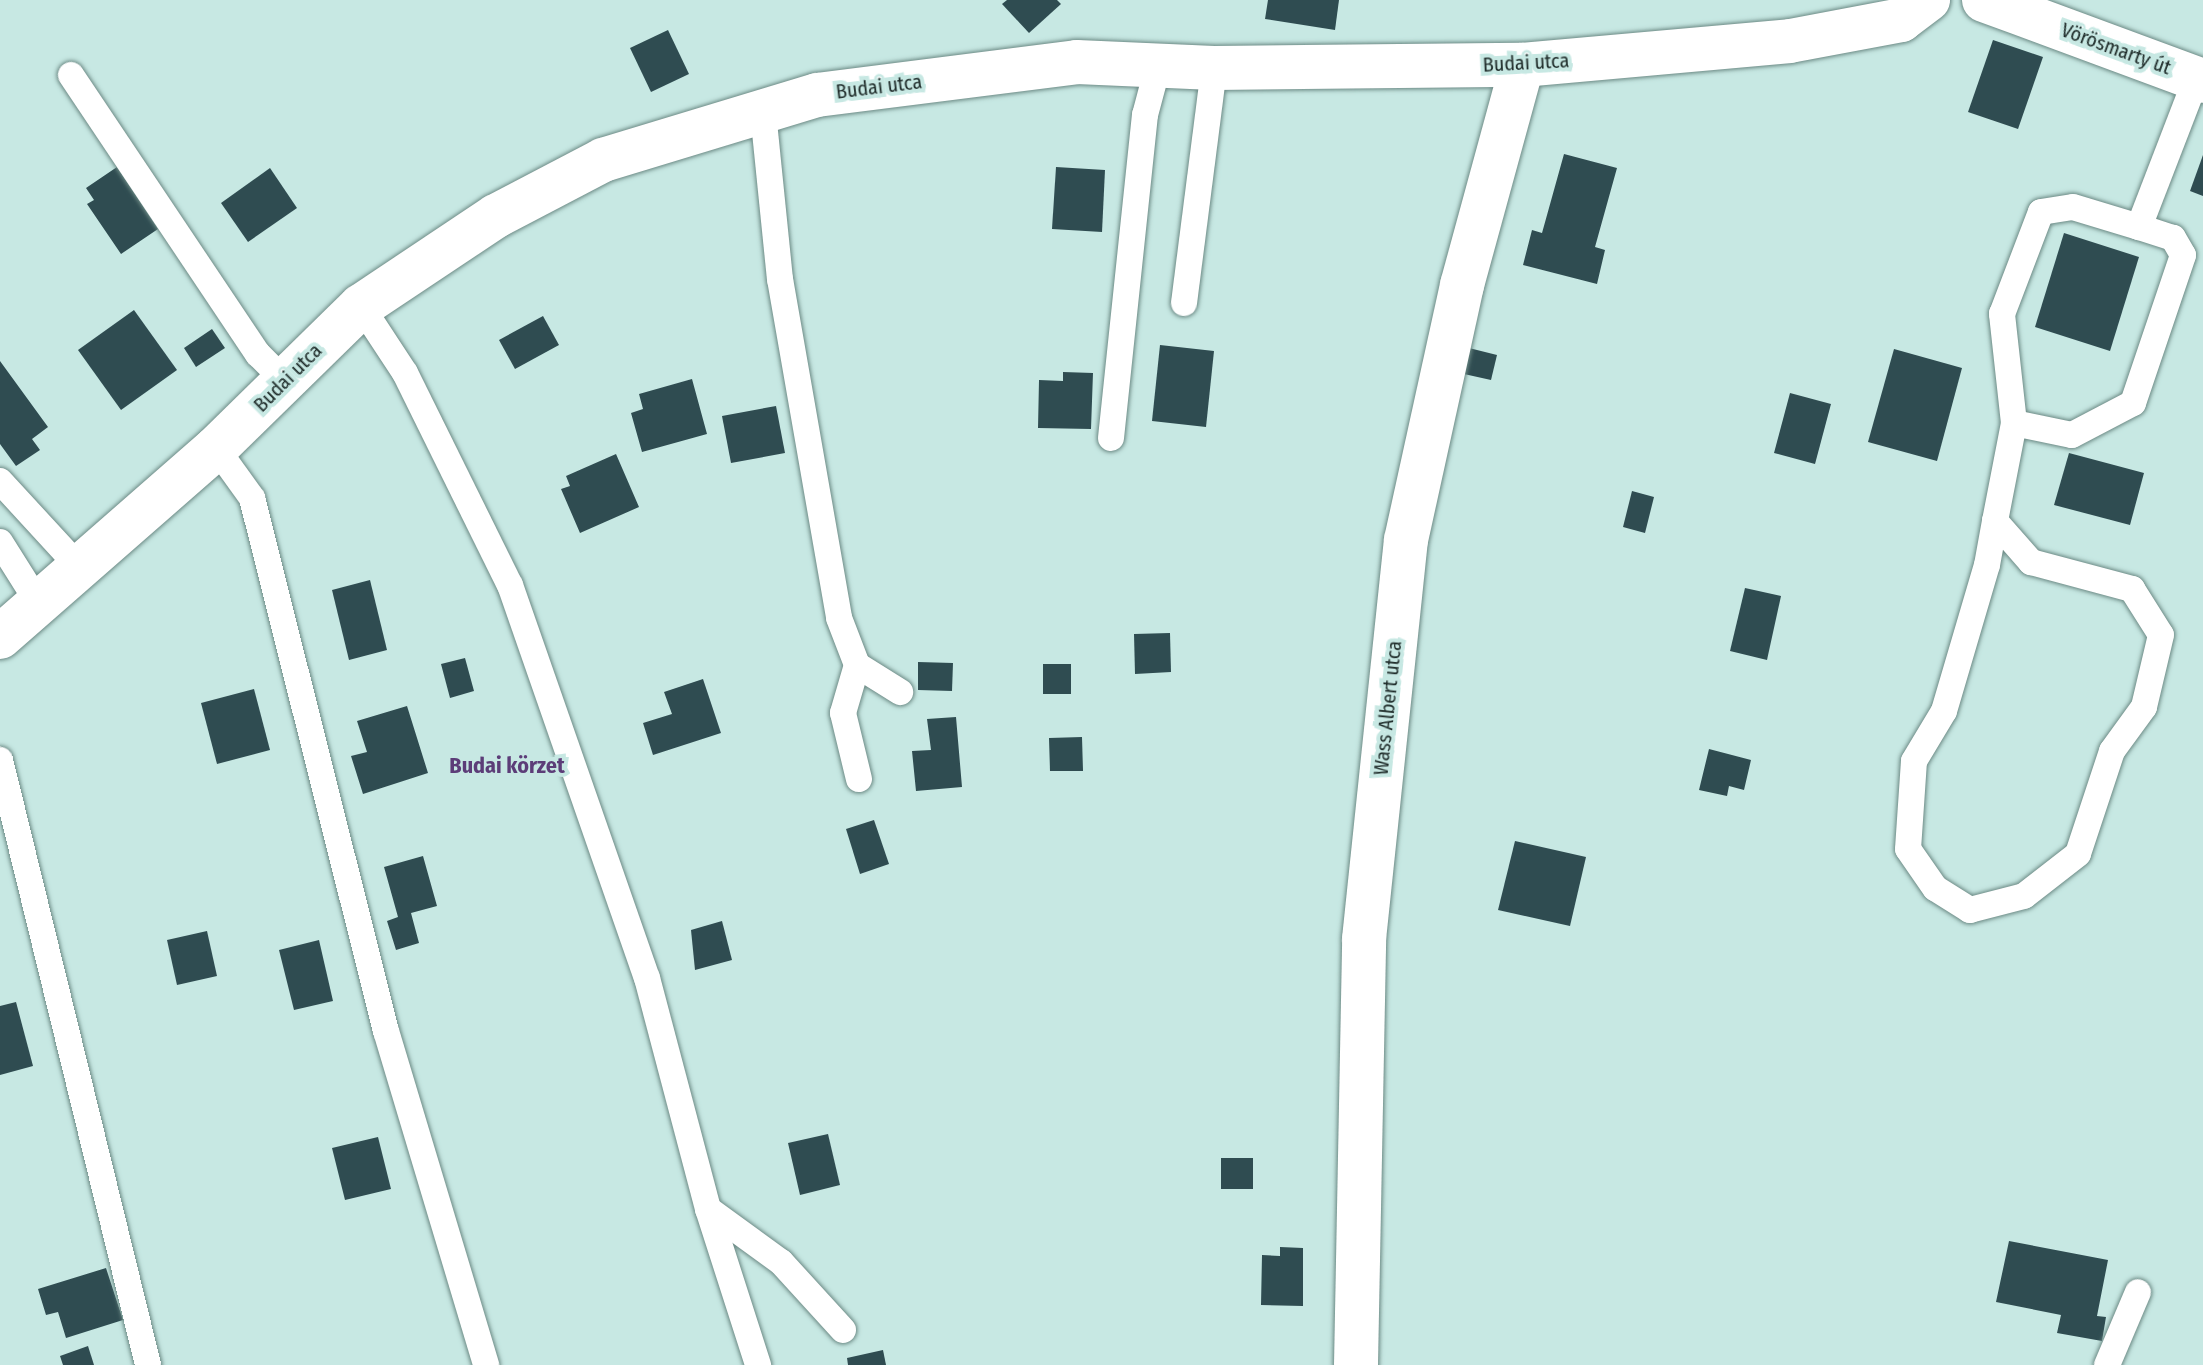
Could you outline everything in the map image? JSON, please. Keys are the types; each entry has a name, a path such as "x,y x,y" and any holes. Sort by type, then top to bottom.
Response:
{"street":[{"name":"Budai utca","path":"1,639 216,448 361,306 496,216 603,160 817,95 1077,62 1214,68 1522,65 1790,41 1901,20 1928,0"},
{"name":"Vörösmarty út","path":"1984,0 2200,80"},
{"name":"Wass Albert utca","path":"1356,1365 1364,939 1406,540 1462,285 1522,65"}],"lane":[{"path":"1111,438 1145,115 1158,66"},
{"path":"1184,303 1214,68"},
{"path":"71,75 258,354 285,381"},
{"path":"2139,227 2200,80"},
{"path":"763,112 780,279 839,618 857,665 900,692"},
{"path":"1995,521 2031,562 2132,589 2161,635 2144,707 2112,751 2078,854 2024,896 1970,910 1935,888 1908,849 1914,761 1944,711 1995,521 2014,423 2002,314 2041,212 2057,206 2073,207 2173,238 2183,255 2133,403 2072,435 2014,423"},
{"path":"361,306 405,373 510,585 647,978 708,1209 758,1365"},
{"path":"216,448 252,498 386,1031 486,1365"},
{"path":"0,481 80,568"},
{"path":"0,542 39,604"},
{"path":"857,665 843,713 859,779"},
{"path":"0,760 148,1365"},
{"path":"708,1209 781,1262 843,1330"},
{"path":"2107,1365 2126,1330 2138,1292"}],"building":[{"path":"1007,0 1057,0 1061,4 1029,33 1002,4"},
{"path":"1268,0 1339,0 1335,30 1265,19"},
{"path":"668,30 689,74 651,92 630,48"},
{"path":"1993,40 2043,57 2018,129 1968,112"},
{"path":"1564,154 1617,168 1595,247 1605,250 1597,284 1523,265 1532,230 1542,233"},
{"path":"2203,155 2203,196 2190,191"},
{"path":"117,167 158,229 121,254 87,204 94,200 86,188"},
{"path":"1056,167 1105,170 1102,232 1052,229"},
{"path":"270,168 297,208 248,242 221,203"},
{"path":"2064,233 2139,257 2110,351 2035,327"},
{"path":"134,310 177,370 121,410 78,350"},
{"path":"543,316 559,345 515,369 499,340"},
{"path":"212,329 225,348 196,367 184,348"},
{"path":"1160,345 1214,351 1206,427 1152,421"},
{"path":"1469,348 1497,355 1491,380 1464,374"},
{"path":"1894,349 1962,368 1937,461 1868,442"},
{"path":"0,361 48,427 32,439 40,450 16,466 0,444"},
{"path":"1063,372 1093,373 1091,429 1038,428 1039,380 1063,381"},
{"path":"692,379 707,434 642,452 631,413 643,409 639,394"},
{"path":"1790,393 1831,404 1815,464 1774,453"},
{"path":"776,406 785,453 731,463 722,416"},
{"path":"2069,453 2144,473 2130,525 2054,505"},
{"path":"616,454 639,507 580,533 561,489 570,486 566,476"},
{"path":"1632,491 1654,497 1645,533 1623,527"},
{"path":"370,580 387,650 349,660 332,590"},
{"path":"1745,588 1781,596 1767,660 1730,651"},
{"path":"1170,633 1171,672 1135,674 1134,634"},
{"path":"465,658 474,691 450,698 441,664"},
{"path":"918,662 953,663 952,691 918,690"},
{"path":"1043,664 1071,664 1071,694 1043,694"},
{"path":"703,679 721,733 653,755 643,723 672,714 664,692"},
{"path":"254,689 270,750 217,764 201,703"},
{"path":"407,706 428,773 363,794 351,756 367,752 357,721"},
{"path":"956,717 962,787 916,791 912,751 931,750 927,719"},
{"path":"1082,737 1083,771 1050,771 1049,738"},
{"path":"1709,749 1751,760 1744,790 1729,786 1727,796 1699,790"},
{"path":"874,820 889,864 860,874 846,829"},
{"path":"1515,841 1586,857 1570,926 1498,910"},
{"path":"423,856 437,906 411,913 419,943 396,950 387,921 398,917 384,867"},
{"path":"722,921 732,960 695,970 691,930"},
{"path":"207,931 217,976 177,985 167,940"},
{"path":"319,940 333,1001 294,1010 279,950"},
{"path":"16,1002 33,1066 0,1075 0,1006"},
{"path":"828,1134 840,1185 800,1195 788,1143"},
{"path":"378,1137 391,1189 345,1200 332,1148"},
{"path":"1221,1158 1253,1158 1253,1189 1221,1189"},
{"path":"2009,1241 2108,1260 2097,1316 2106,1317 2102,1341 2057,1333 2061,1315 1996,1302"},
{"path":"1280,1247 1303,1248 1303,1306 1261,1305 1262,1255 1280,1256"},
{"path":"106,1268 123,1320 66,1338 58,1312 46,1315 38,1289"},
{"path":"88,1346 94,1365 63,1365 60,1356"},
{"path":"883,1350 886,1365 848,1365 847,1358"}],"district":[{"name":"Budai körzet","path":"507,766"}]}
